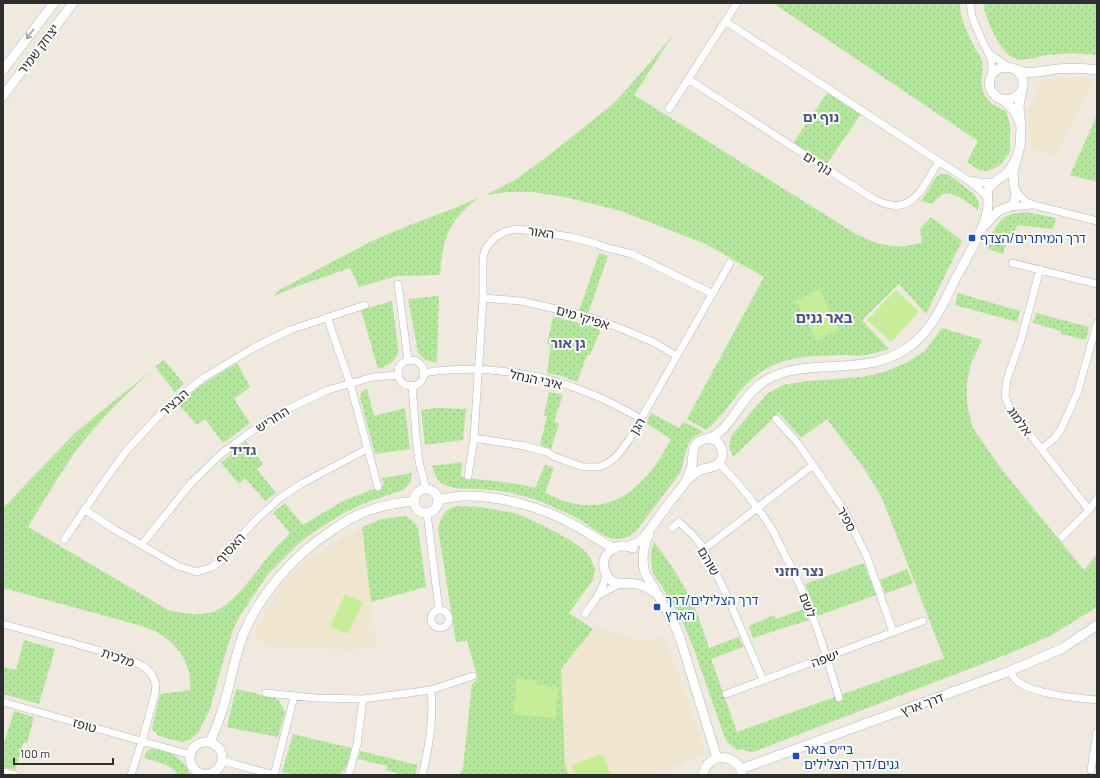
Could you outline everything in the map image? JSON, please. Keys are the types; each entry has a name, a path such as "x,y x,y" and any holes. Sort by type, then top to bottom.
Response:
{"street":[{"name":"יצחק שמיר","path":"3,70 54,3"},
{"name":"יצחק שמיר","path":"3,96 73,3"},
{"path":"668,109 737,3"},
{"path":"970,3 972,16 976,27 991,59 992,68 989,82 992,93 1011,107 1020,124"},
{"path":"725,21 966,179 980,190 995,207 1006,208 1034,205"},
{"path":"629,546 640,541 686,481 692,466 694,448 697,443 715,435 726,425 749,394 757,386 772,377 787,372 806,368 871,364 894,356 909,348 934,320 978,236 988,221 998,211 1013,204 1015,199 1013,172 1020,146 1019,100 1023,80 1020,74 989,53"},
{"path":"991,77 997,69 1002,67 1012,68 1024,72 1071,68 1097,70"},
{"path":"1001,99 1013,99 1033,77 1052,70"},
{"name":"נוף ים","path":"688,79 872,198 887,205 900,206 910,202 918,194 939,161"},
{"path":"978,236 987,213 989,189 1006,174 1016,159"},
{"path":"966,179 989,183 1004,180 1008,182 1026,202 1097,221"},
{"name":"האור","path":"478,369 483,298 483,257 486,248 494,238 504,232 516,229 570,236 632,254 713,294"},
{"name":"הגן","path":"474,438 540,450 583,467 599,467 608,463 617,456 641,419 730,263"},
{"path":"1012,263 1097,284"},
{"name":"אלמוג","path":"1040,269 1021,340 1007,379 1005,396 1010,409 1089,510"},
{"path":"398,284 408,360"},
{"name":"אפיקי מים","path":"483,298 521,301 582,315 620,328 653,342 677,356"},
{"name":"הבציר","path":"64,540 84,509 127,450 165,409 203,378 255,347 290,330 365,305"},
{"path":"328,317 350,383 378,487"},
{"path":"1041,449 1054,439 1061,429 1068,414 1078,391 1097,323"},
{"path":"408,360 419,363 423,369 423,373 421,380 412,385 402,382 398,375 399,367 408,360"},
{"path":"468,476 474,438 478,369"},
{"name":"איבי הנחל","path":"423,373 442,370 478,369 512,373 548,380 586,391 641,419"},
{"name":"החריש","path":"142,544 192,482 221,454 277,414 328,390 373,377 398,375"},
{"path":"412,385 419,462 426,489"},
{"name":"ספיר","path":"776,420 797,442 844,510 864,550 893,632"},
{"path":"686,481 700,470 715,466 719,463 722,458 722,439 726,425"},
{"path":"709,438 715,440 722,449"},
{"name":"האסיף","path":"84,509 112,528 178,566 197,572 212,567 221,561 229,549 256,520 280,498 301,484 368,449"},
{"path":"693,453 696,462 700,466 708,467"},
{"name":"לשם","path":"719,463 730,474 757,508 772,530 793,568 807,599 839,698"},
{"path":"704,549 813,465"},
{"path":"426,489 435,493 438,500 435,509 427,513 417,510 413,501 419,490 426,489"},
{"path":"438,500 464,496 483,497 530,506 557,516 614,548"},
{"path":"1062,536 1089,510 1097,500"},
{"path":"210,742 222,714 244,635 259,605 276,580 293,561 317,540 339,525 357,515 376,508 400,502 413,501"},
{"path":"427,513 439,610"},
{"name":"שוהם","path":"672,528 679,522 693,535 704,549 728,598 763,680"},
{"path":"630,583 639,577 641,573 643,551 652,527"},
{"path":"594,537 606,556"},
{"path":"619,584 610,579 606,574 604,562 609,552 614,548 624,545 629,546 638,552 645,573 674,622 717,758"},
{"path":"585,614 599,595 604,584 606,574"},
{"path":"599,595 619,584 630,583 643,586 658,595"},
{"name":"ישפה","path":"726,694 923,621"},
{"name":"מלכית","path":"3,624 123,657 142,666 150,674 156,684 155,694 131,775"},
{"name":"דרך ארץ","path":"742,772 1010,671 1063,648 1097,625"},
{"path":"1010,671 1018,682 1028,687 1058,695 1097,700"},
{"path":"266,693 294,697 363,700 431,690 473,676"},
{"path":"422,775 430,731 432,700 431,690"},
{"path":"223,761 274,775 294,697"},
{"path":"348,775 357,744 363,700"},
{"name":"טופז","path":"3,702 191,754"},
{"path":"1091,770 1097,732"},
{"path":"210,742 220,749 223,761 220,768 215,772 210,774 201,774 196,771 191,763 191,754 198,744 210,742"},
{"path":"703,775 706,766 717,758 729,758 734,761 742,772"},
{"path":"3,772 15,775"}],"shaded area":[{"path":"1090,77 1092,85 1057,155 1031,149 1027,108 1035,100 1038,83 1051,79"},
{"path":"362,527 377,647 351,650 269,647 255,635 260,622 283,584 298,567 336,540"},
{"path":"595,626 643,642 663,636 693,713 704,748 702,755 651,775 568,775 565,766 561,669"}],"green space":[{"path":"773,3 960,3 961,16 965,27 982,61 982,90 984,95 996,106 1006,111 1010,124 1010,152 1001,164 995,168 987,171 979,170 967,162 978,141"},
{"path":"983,3 1097,3 1097,55 1066,54 1047,55 1026,59 1014,58 1004,49 994,34"},
{"path":"673,35 634,95 856,234 868,240 893,246 906,246 922,243 920,229 931,217 962,241 926,314 899,284 862,320 889,349 865,355 810,356 778,363 758,374 751,380 720,417 706,430 687,419 764,277 706,244 621,211 565,197 533,192 507,192 486,195 515,180 548,156 613,104"},
{"path":"828,92 861,114 826,165 793,143"},
{"path":"1097,113 1097,182 1070,175"},
{"path":"940,174 948,174 974,194 979,204 978,210 960,198 950,194 942,195 932,204 921,201 937,176"},
{"path":"479,197 460,214 449,231 445,240 440,275 397,276 359,287 350,268 274,296 279,290 372,241"},
{"path":"1026,212 1056,218 1053,229 1018,225 1007,242 1003,254 986,248 993,232 1003,219 1013,214"},
{"path":"599,253 608,256 588,314 579,311"},
{"path":"819,289 839,329 817,341 796,301"},
{"path":"896,290 919,312 891,342 867,320"},
{"path":"958,293 1020,311 1017,322 955,305"},
{"path":"439,296 437,362 434,362 428,361 421,357 418,352 408,299"},
{"path":"392,301 398,352 392,362 378,369 361,310"},
{"path":"1036,313 1089,327 1086,340 1061,334 1061,331 1033,323"},
{"path":"553,317 601,329 590,355 587,355 577,382 562,376 547,373 551,345 547,344"},
{"path":"942,328 982,340 971,364 967,382 967,405 973,428 1002,470 1084,570 1097,554 1097,607 1050,636 1008,654 753,752 745,751 743,749 737,750 727,742 695,652 678,612 653,573 651,552 654,542 672,567 688,594 697,613 709,648 739,637 743,647 711,659 737,732 944,658 882,498 865,470 827,419 801,438 779,413 733,457 729,446 731,436 767,394 783,385 808,381 863,377 884,372 906,363 925,351"},
{"path":"164,360 184,384 175,392 155,367"},
{"path":"237,363 250,387 234,399 250,423 223,443 205,419 197,425 178,404 200,386"},
{"path":"152,370 93,430 75,452 28,527 168,610 190,614 213,612 221,608 239,593 277,546 290,533 273,513 285,503 303,525 343,501 384,485 382,478 412,473 411,481 403,490 365,503 342,514 309,535 268,574 234,627 210,709 198,733 189,740 182,742 159,736 152,729 160,694 190,690 187,665 173,644 158,633 142,626 3,588 3,508 76,432"},
{"path":"367,389 374,416 405,408 410,449 375,454 360,397 362,391"},
{"path":"549,392 563,395 554,421 559,424 551,449 540,445 547,416 544,416"},
{"path":"437,408 466,409 463,440 425,445 421,410"},
{"path":"651,413 679,428 684,422 704,432 692,439 686,449 680,473 636,531 628,537 620,539 612,539 605,536 574,516 528,497 486,489 462,489 442,484 435,475 432,466 462,462 461,477 518,484 535,488 545,465 554,468 545,493 571,503 589,505 604,504 619,498 632,490 643,480 654,467 671,439 646,423"},
{"path":"246,441 263,464 257,469 276,493 265,501 245,478 239,484 221,463"},
{"path":"458,506 482,507 518,514 570,540 584,550 591,559 595,569 593,580 569,613 593,629 561,669 565,765 568,775 460,775 463,767 472,684 478,679 467,641 456,642 438,529 444,513"},
{"path":"405,516 414,522 418,528 426,587 371,602 362,527 382,519"},
{"path":"864,563 876,595 817,616 805,584"},
{"path":"907,569 913,583 885,594 880,580"},
{"path":"345,594 363,602 348,634 330,627"},
{"path":"804,609 809,620 753,638 749,626 774,615 776,619"},
{"path":"24,640 55,649 39,704 3,694 3,675 5,667 16,670"},
{"path":"517,678 538,681 537,685 559,687 555,718 513,714"},
{"path":"236,689 275,698 279,701 285,712 278,737 227,727"},
{"path":"14,711 34,717 27,743 23,743 15,770 3,767 3,747"},
{"path":"293,734 351,748 348,763 339,775 293,775 282,772"},
{"path":"158,749 175,756 188,769 190,775 178,775 167,766 144,758 147,751"},
{"path":"360,751 418,765 415,775 402,775 386,770 387,766 358,759"},
{"path":"603,754 611,775 575,775 572,765"}],"place":[{"name":"דרך המיתרים/הצדף","path":"972,238"},
{"name":"דרך הצלילים/דרך הארץ","path":"657,607"},
{"name":"בי״ס באר גנים/דרך הצלילים","path":"796,756"}],"district":[{"name":"נוף ים","path":"821,117"},
{"name":"באר גנים","path":"824,318"},
{"name":"גן אור","path":"568,343"},
{"name":"גדיד","path":"243,450"},
{"name":"נצר חזני","path":"799,571"}]}
